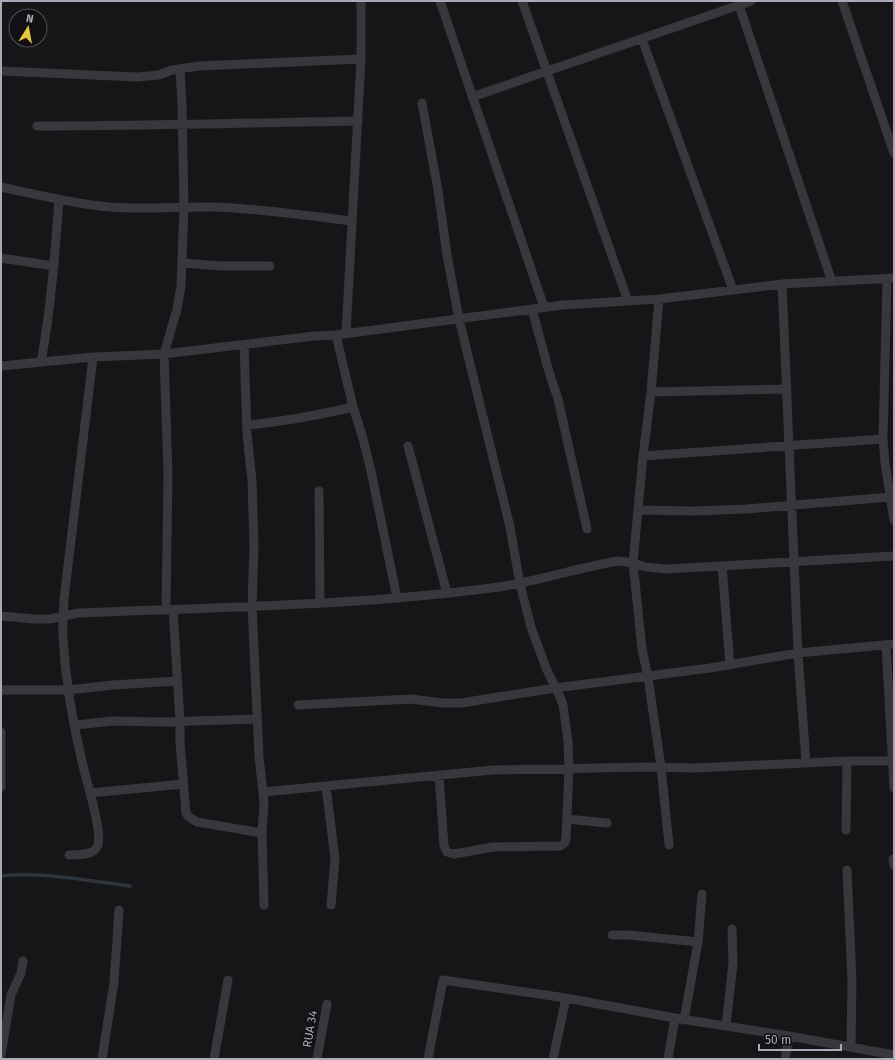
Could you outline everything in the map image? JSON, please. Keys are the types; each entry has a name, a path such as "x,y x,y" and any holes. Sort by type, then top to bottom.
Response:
{"street":[{"path":"346,333 361,60 361,1"},
{"path":"440,1 544,307"},
{"path":"522,1 546,73 628,301"},
{"path":"472,98 751,1"},
{"path":"842,1 894,154"},
{"path":"739,5 832,282"},
{"path":"642,39 733,290"},
{"path":"1,72 137,77 159,75 180,68 199,66 361,60"},
{"path":"180,68 183,124 184,207 181,286 178,309 164,354 170,610 178,681 180,742 186,813 192,820 262,832"},
{"path":"422,103 438,190 447,256 458,318 510,527 520,584 531,627 546,668 563,704 568,741 569,769 567,820 565,841 563,845 493,847 450,854 444,846 439,775"},
{"path":"37,126 140,126 358,121"},
{"path":"1,187 100,206 132,208 216,207 300,214 352,221"},
{"path":"41,362 49,320 59,199"},
{"path":"1,258 54,266"},
{"path":"182,263 221,266 270,266"},
{"path":"1,366 93,357 164,354 314,336 336,335 544,307 659,299 782,284 890,279 883,439 894,520"},
{"path":"782,284 798,653 806,763"},
{"path":"659,299 633,563 642,649 648,677 670,845"},
{"path":"532,309 558,399 587,529"},
{"path":"336,335 353,407 362,434 371,471 397,598"},
{"path":"244,345 247,425 252,481 254,547 252,606 256,719 264,803 262,832 264,905"},
{"path":"69,855 90,853 98,846 95,810 68,690 63,636 64,599 93,357"},
{"path":"651,392 787,389"},
{"path":"247,425 277,422 353,407"},
{"path":"643,456 883,439"},
{"path":"408,446 447,593"},
{"path":"319,492 320,604"},
{"path":"638,510 694,511 890,497"},
{"path":"1,616 50,619 78,613 320,604 397,598 520,584 612,562 633,563 655,568 722,566 894,556"},
{"path":"722,566 730,665"},
{"path":"298,705 400,699 460,703 556,688 730,665 798,653 890,644 894,788"},
{"path":"1,690 68,690 113,685 178,681"},
{"path":"75,725 113,721 256,719"},
{"path":"1,732 1,786"},
{"path":"263,792 493,770 695,768 848,761 893,761"},
{"path":"846,830 848,761"},
{"path":"90,793 184,784"},
{"path":"326,787 335,859 330,905"},
{"path":"567,820 607,823"},
{"path":"847,870 852,980 851,1047"},
{"path":"668,1059 698,942 702,894"},
{"path":"102,1059 114,982 119,910"},
{"path":"726,1026 733,963 732,929"},
{"path":"612,935 628,935 698,942"},
{"path":"1,1055 11,995 21,973 23,961"},
{"path":"214,1059 228,980"},
{"path":"428,1059 443,980 566,998 679,1019 789,1036 894,1055"},
{"path":"553,1059 566,998"},
{"name":"RUA 34","path":"317,1059 327,1004"},
{"path":"785,1059 789,1036"}],"waterway":[{"path":"1,876 49,876 130,886"}]}
